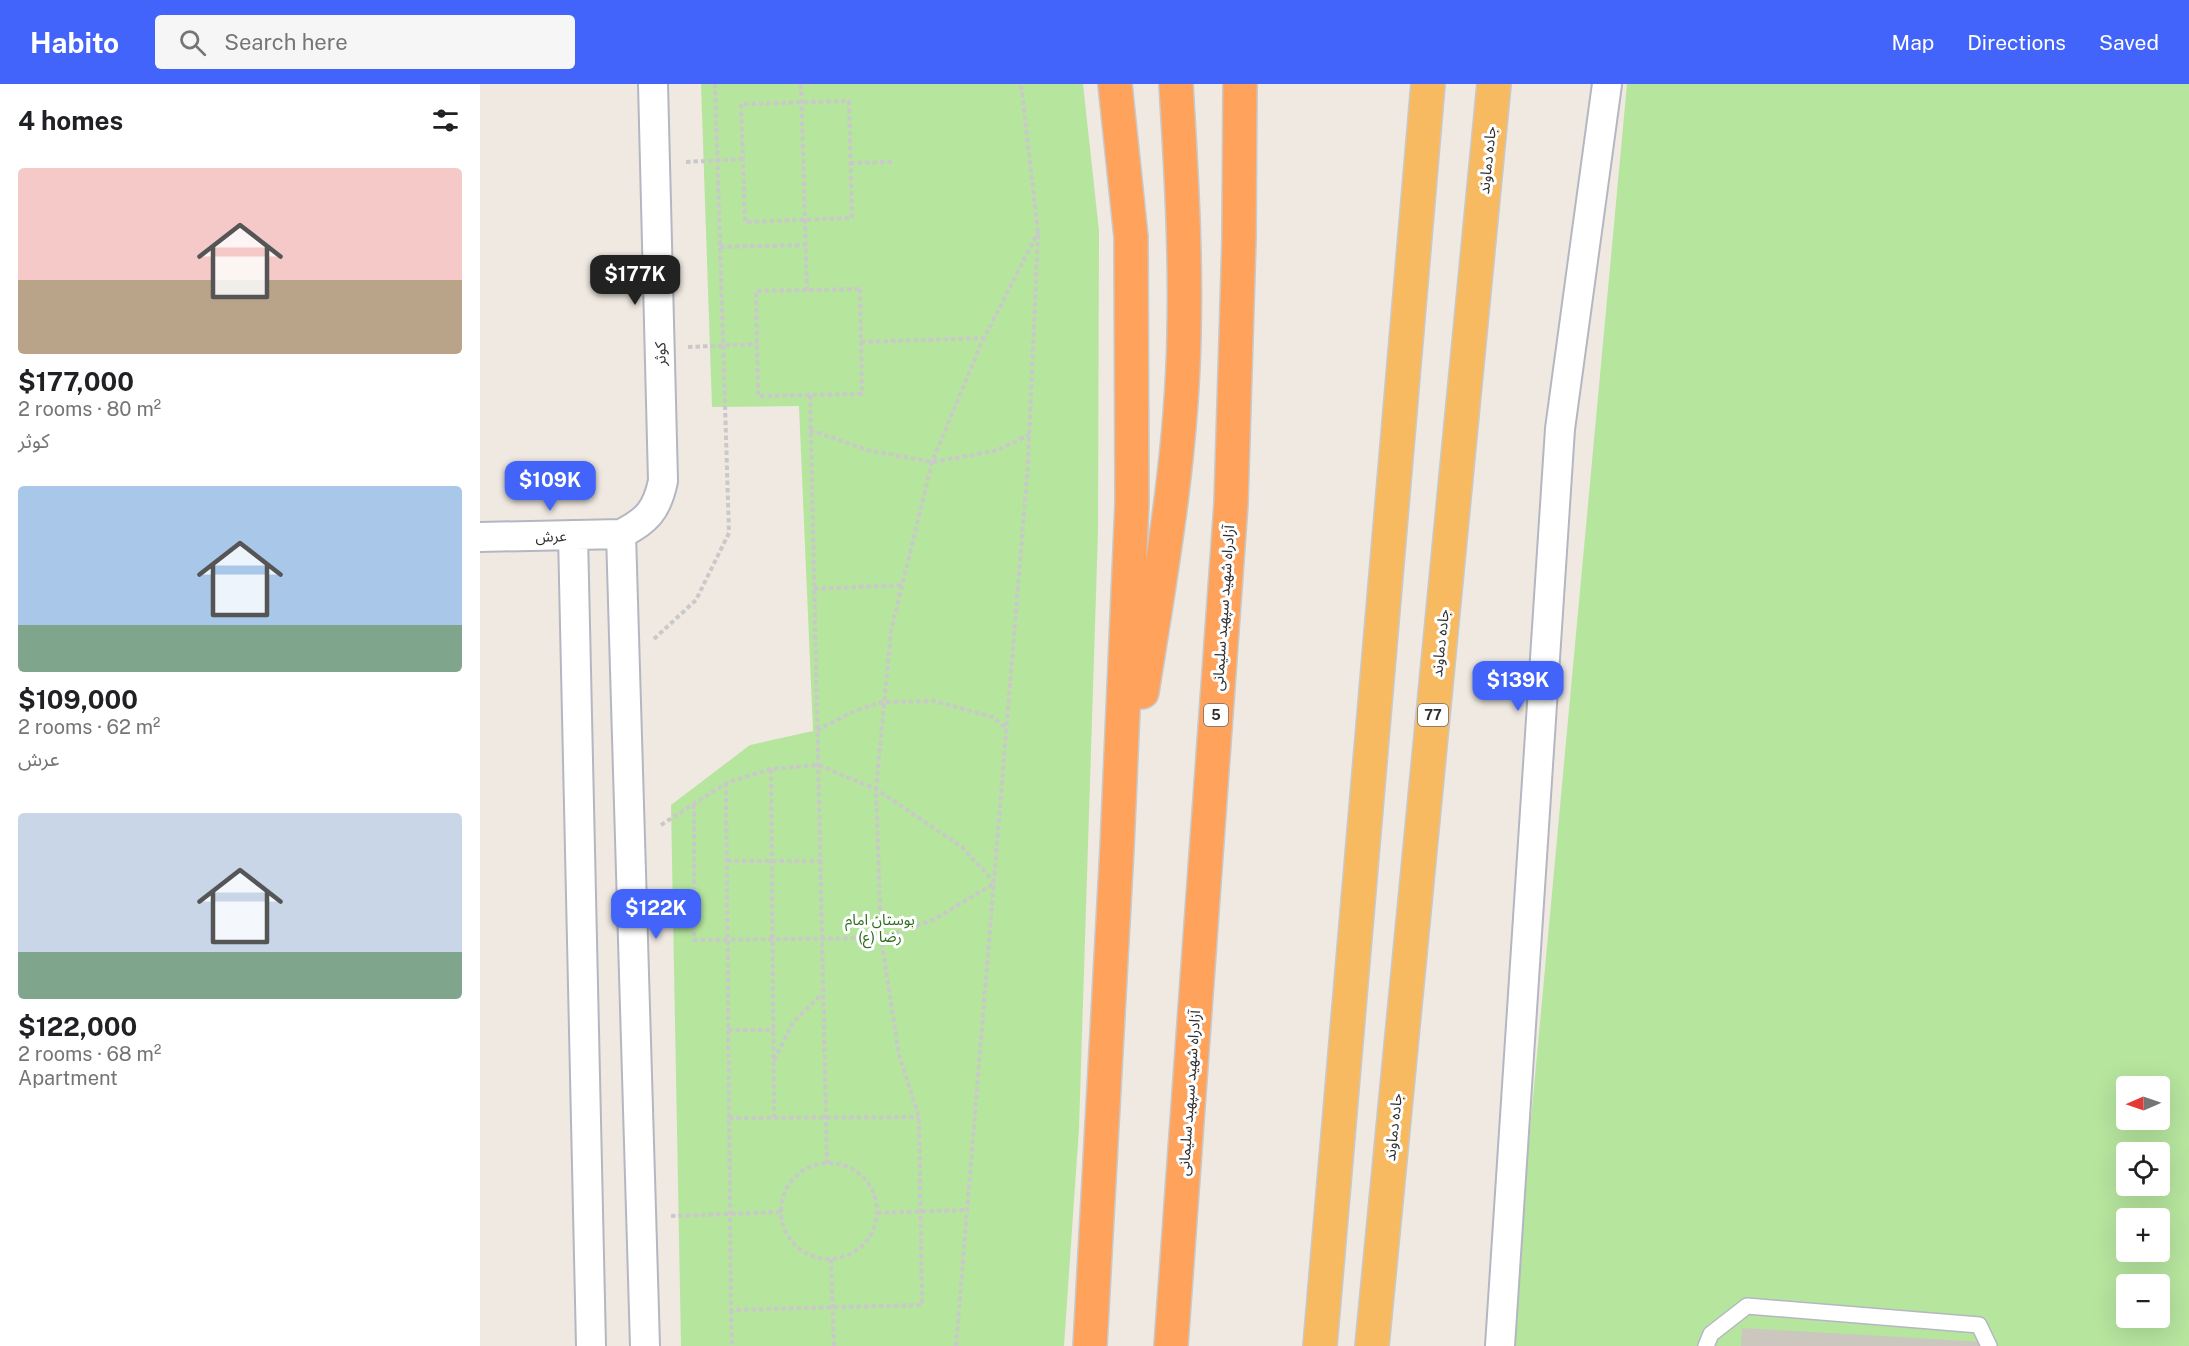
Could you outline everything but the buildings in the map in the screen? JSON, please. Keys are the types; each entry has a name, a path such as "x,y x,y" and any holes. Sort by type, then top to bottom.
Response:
{"highway":[{"path":"1090,1346 1117,848 1132,504 1131,237 1115,84"},
{"path":"1117,848 1171,507 1179,419 1184,336 1184,223 1176,84"},
{"name":"آزادراه شهید سپهبد سلیمانی","path":"1171,1346 1231,504 1239,239 1240,84"},
{"path":"1320,1346 1428,84"},
{"name":"جاده دماوند","path":"1372,1346 1494,84"}],"street":[{"name":"کوثر","path":"621,534 637,526 650,514 659,499 663,481 653,84"},
{"path":"1500,1346 1560,429 1607,84"},
{"path":"621,534 645,1346"},
{"name":"عرش","path":"480,537 621,534"},
{"path":"573,535 591,1346"}],"lane":[{"path":"1706,1346 1711,1334 1747,1306 1979,1325 1989,1346"}],"path":[{"path":"654,651 654,639 696,600 729,533 715,84"},
{"path":"801,84 807,290"},
{"path":"956,1346 1026,501 1038,232 1021,84"},
{"path":"849,101 852,218 745,222 743,159 741,104 849,101"},
{"path":"655,163 743,159"},
{"path":"850,163 894,162"},
{"path":"731,1310 922,1305 919,1117 899,1055 881,938 876,789 891,631 932,462 984,338 1038,232"},
{"path":"720,247 806,245"},
{"path":"860,289 861,342 862,394 758,396 756,291 860,289"},
{"path":"861,342 984,338"},
{"path":"660,348 757,344"},
{"path":"810,395 827,1163"},
{"path":"810,430 867,450 932,462 994,452 1029,435"},
{"path":"814,589 902,585"},
{"path":"817,730 857,710 884,702 934,700 993,717 1007,729"},
{"path":"657,816 658,827 726,783 771,769 818,765 876,789 962,847 995,883"},
{"path":"771,769 774,1118"},
{"path":"726,783 732,1346"},
{"path":"694,804 694,940 881,938 933,920 995,883"},
{"path":"727,861 820,861"},
{"path":"774,1060 794,1022 823,993"},
{"path":"728,1030 774,1030"},
{"path":"729,1118 919,1117"},
{"path":"827,1163 843,1165 857,1172 868,1183 875,1197 878,1213 867,1242 855,1252 840,1258 824,1260 809,1256 796,1246 786,1233 782,1202 788,1186 798,1174 812,1166 827,1163"},
{"path":"878,1213 968,1209"},
{"path":"641,1217 782,1212"},
{"path":"831,1259 834,1346"}],"green space":[{"name":"بوستان امام رضا (ع)","path":"701,84 1083,84 1099,231 1098,531 1079,1128 1064,1346 681,1346 671,805 750,745 813,731 799,406 712,407"},
{"path":"1627,84 2189,84 2189,1346 1510,1346"}]}
